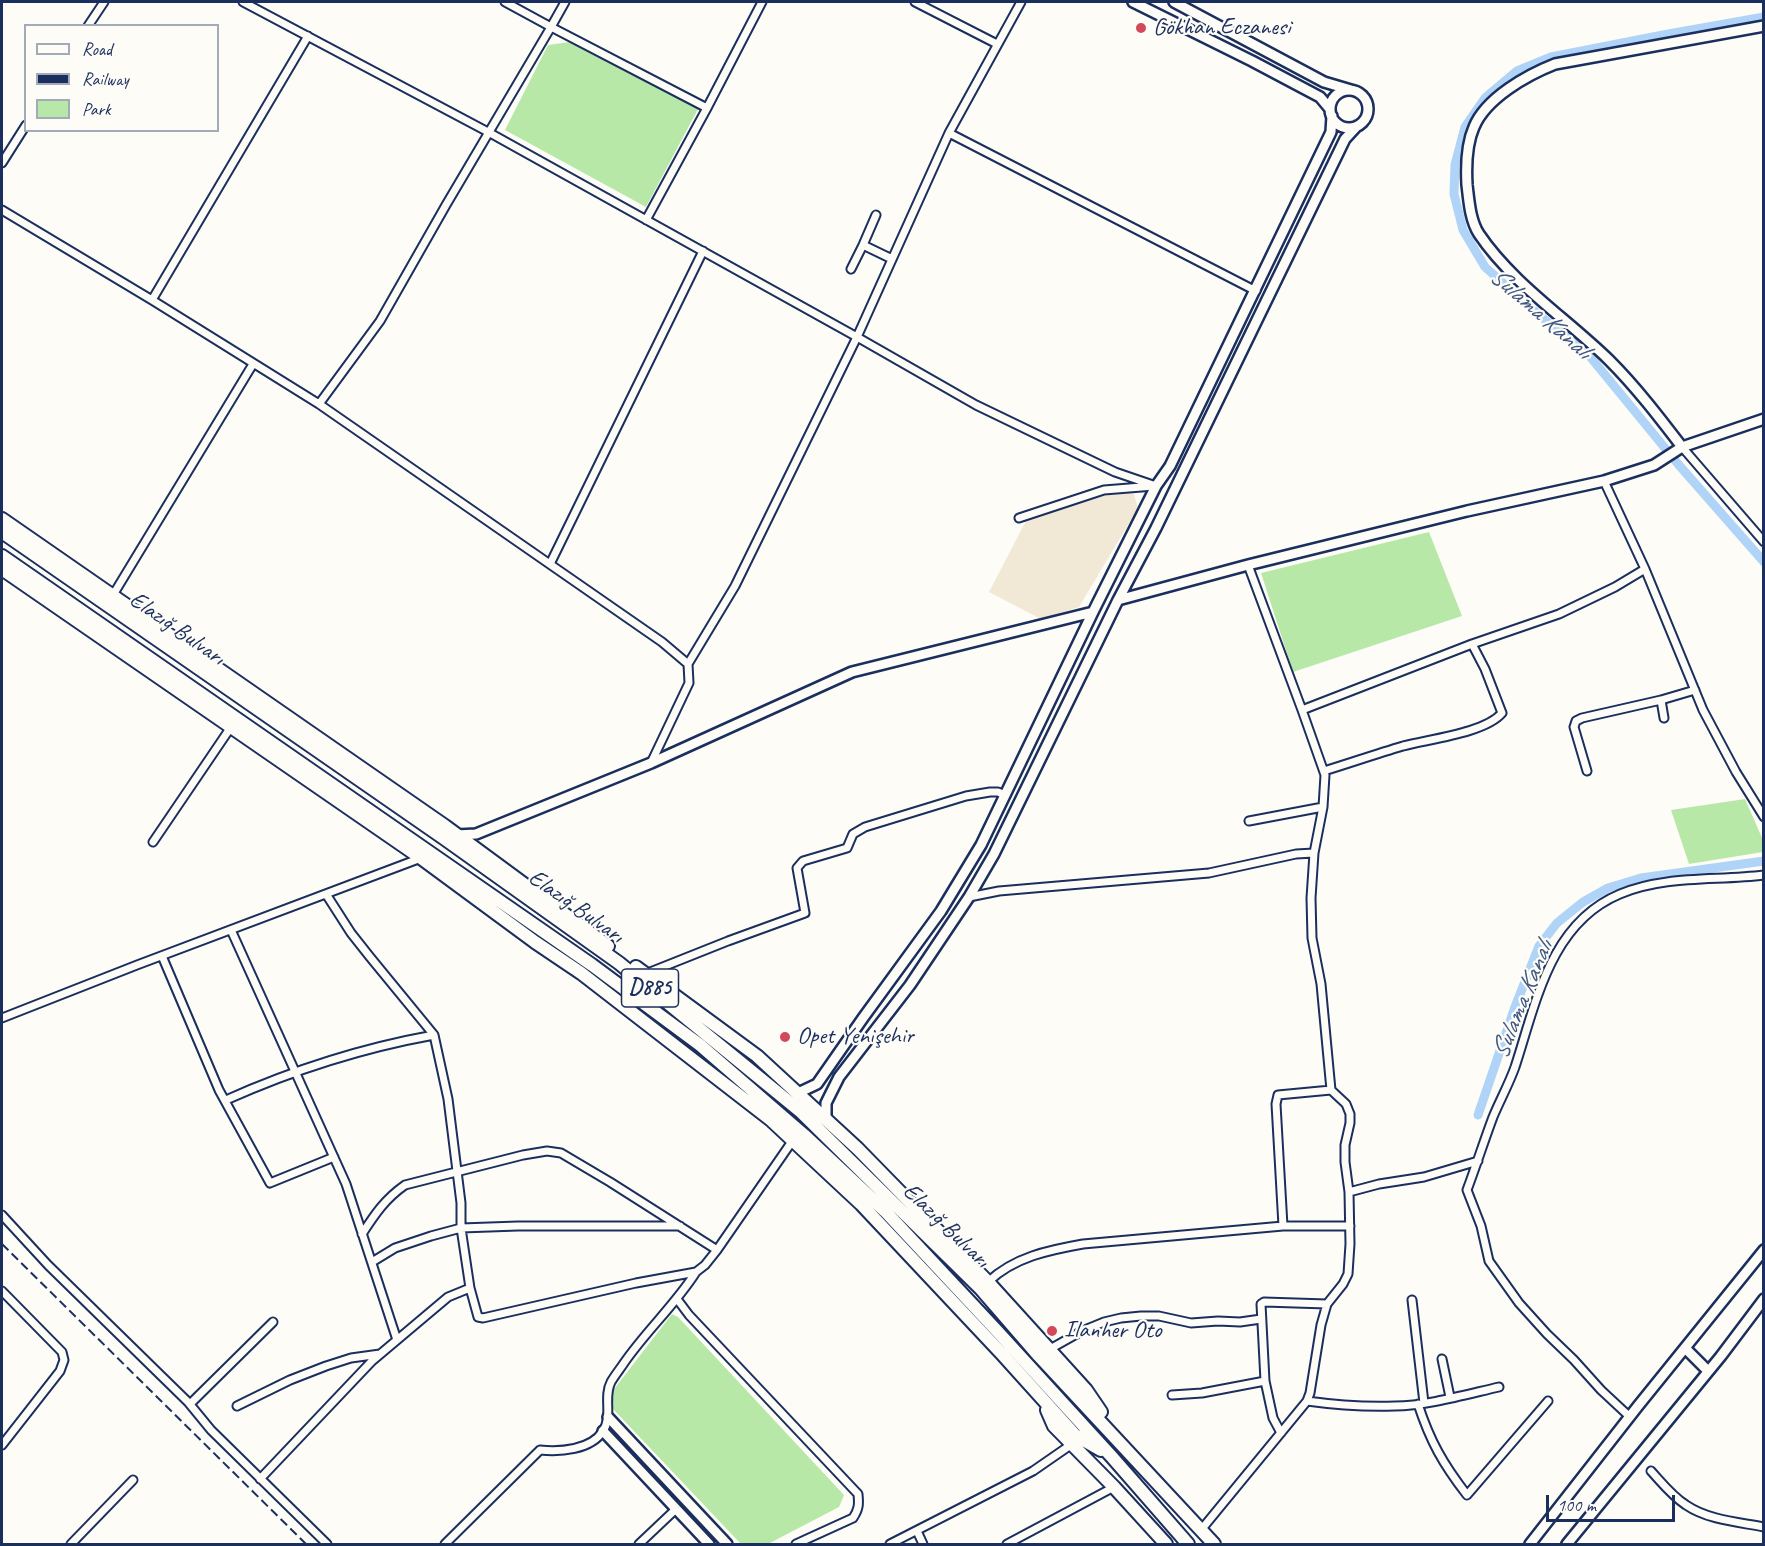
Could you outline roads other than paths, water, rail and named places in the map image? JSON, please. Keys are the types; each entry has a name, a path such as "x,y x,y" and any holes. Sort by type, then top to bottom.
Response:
{"highway":[{"path":"2,519 476,848 757,1056 858,1149 988,1282 1086,1390 1119,1441"},
{"name":"Elazığ Bulvarı","path":"2,532 445,839 619,963 800,1111 981,1289 1039,1356 1214,1545"},
{"name":"Elazığ Bulvarı","path":"2,556 592,965 700,1045 804,1135 885,1211 1112,1457 1188,1545"},
{"path":"2,569 421,858 599,987 762,1113 861,1204 1075,1435 1112,1457"},
{"path":"1042,1398 1054,1426 1114,1487 1166,1545"}],"main road":[{"path":"1133,2 1320,97 1340,125 1357,126"},
{"path":"826,1118 826,1103 839,1077 910,985 969,897 994,854 1345,139 1366,118 1368,106 1362,95 1324,82 1174,2"},
{"path":"1679,449 1646,400 1618,369 1495,255 1477,231 1468,195 1466,173 1469,145 1474,126 1487,108 1506,91 1531,74 1555,64 1764,26"},
{"path":"798,1093 817,1084 862,1018 941,912 981,845 1093,612 1156,486 1170,466 1256,291 1331,132 1334,98 1344,91 1351,90"},
{"path":"1118,600 1467,511 1604,481 1654,465 1679,449 1764,419"},
{"path":"457,835 476,834 651,763 852,672 1093,612"},
{"path":"476,834 476,848"},
{"path":"1530,1545 1764,1250"},
{"path":"1567,1545 1764,1299"},
{"path":"1685,1348 1708,1371"},
{"path":"608,1417 727,1545"},
{"path":"603,1431 709,1545"}],"street":[{"path":"89,24 104,2"},
{"path":"243,2 490,133 975,405 1115,472 1156,486"},
{"path":"505,2 707,108"},
{"path":"319,404 380,321 565,2"},
{"path":"646,220 762,2"},
{"path":"915,2 997,44"},
{"path":"651,763 689,684 688,664 735,586 857,337 949,132 1022,2"},
{"path":"152,300 308,36"},
{"path":"2,163 24,128"},
{"path":"949,132 1256,291"},
{"path":"2,210 319,404 662,642 688,664"},
{"path":"851,269 876,215"},
{"path":"862,245 892,259"},
{"path":"550,564 703,251"},
{"path":"113,595 253,364"},
{"path":"1679,449 1764,542"},
{"path":"1604,481 1645,569 1703,710 1736,772 1764,817"},
{"path":"1019,518 1104,490 1156,486"},
{"path":"1201,1530 1307,1401 1327,1304 1348,1274 1350,1226 1345,1145 1350,1114 1346,1104 1331,1090 1321,984 1312,938 1311,898 1314,853 1323,807 1325,775 1248,565"},
{"path":"1302,710 1472,644 1559,614 1615,587 1645,569"},
{"path":"1324,771 1404,746 1468,731 1498,718 1502,713 1485,669 1472,644"},
{"path":"1587,771 1574,727 1576,722 1582,718 1695,690"},
{"path":"1661,700 1664,718"},
{"path":"153,842 231,727"},
{"path":"645,974 805,913 798,865 803,861 847,848 852,834 865,827 966,796 990,792 1005,795"},
{"path":"1249,821 1323,807"},
{"path":"969,897 999,891 1209,873 1296,854 1314,853"},
{"path":"2,1018 421,858"},
{"path":"1630,1417 1601,1390 1519,1303 1489,1261 1481,1226 1467,1190 1493,1116 1514,1069 1546,972 1577,924 1602,903 1639,887 1676,881 1764,875"},
{"path":"326,894 351,933 434,1035 448,1099 458,1172 461,1228 476,1315 483,1318 636,1283 696,1272"},
{"path":"231,930 346,1184 397,1340"},
{"path":"162,956 219,1090 270,1183 334,1157"},
{"path":"226,1100 295,1071 376,1047 434,1035"},
{"path":"1283,1226 1276,1104 1278,1095 1331,1090"},
{"path":"445,1545 540,1450 554,1452 573,1449 592,1441 603,1431 608,1417 607,1400 610,1383 696,1272 717,1250 793,1140"},
{"path":"362,1234 378,1209 393,1193 405,1185 547,1151 561,1153 717,1250"},
{"path":"1349,1192 1379,1184 1424,1177 1478,1161"},
{"path":"2,1215 48,1265 190,1404 211,1430 327,1545"},
{"path":"372,1262 395,1248 461,1228 680,1226"},
{"path":"988,1282 997,1273 1022,1259 1083,1244 1283,1226 1350,1226"},
{"path":"261,1479 380,1354 448,1297 470,1288"},
{"path":"2,1291 62,1352 64,1360 60,1371 2,1445"},
{"path":"677,1299 689,1315 858,1494 858,1511 853,1518 796,1545"},
{"path":"1412,1300 1425,1427 1436,1451 1467,1495 1548,1401"},
{"path":"1281,1433 1273,1418 1265,1381 1261,1304 1264,1302 1327,1304"},
{"path":"1050,1349 1082,1331 1121,1318 1159,1316 1191,1323 1261,1319"},
{"path":"190,1404 273,1322"},
{"path":"237,1406 290,1380 326,1366 351,1358 380,1354"},
{"path":"1442,1359 1450,1397"},
{"path":"1172,1395 1202,1393 1265,1381"},
{"path":"1307,1401 1396,1407 1499,1387"},
{"path":"890,1545 1033,1471 1072,1444"},
{"path":"1651,1472 1674,1495 1695,1510 1764,1527"},
{"path":"71,1545 133,1480"},
{"path":"1006,1545 1114,1487"},
{"path":"639,1545 676,1509"},
{"path":"917,1531 923,1545"}],"waterway":[{"name":"Sulama Kanalı","path":"1764,17 1551,57 1517,71 1485,98 1465,127 1455,165 1454,194 1463,230 1485,267 1546,321 1583,348 1678,464 1764,562"},
{"name":"Sulama Kanalı","path":"1478,1115 1515,1007 1539,946 1557,923 1583,902 1608,888 1641,878 1764,861"}],"railway":[{"path":"2,1244 306,1544"}],"place":[{"name":"Gökhan Eczanesi","path":"1141,28"},
{"name":"Opet Yenişehir","path":"785,1037"},
{"name":"Ilanher Oto","path":"1052,1331"}]}
